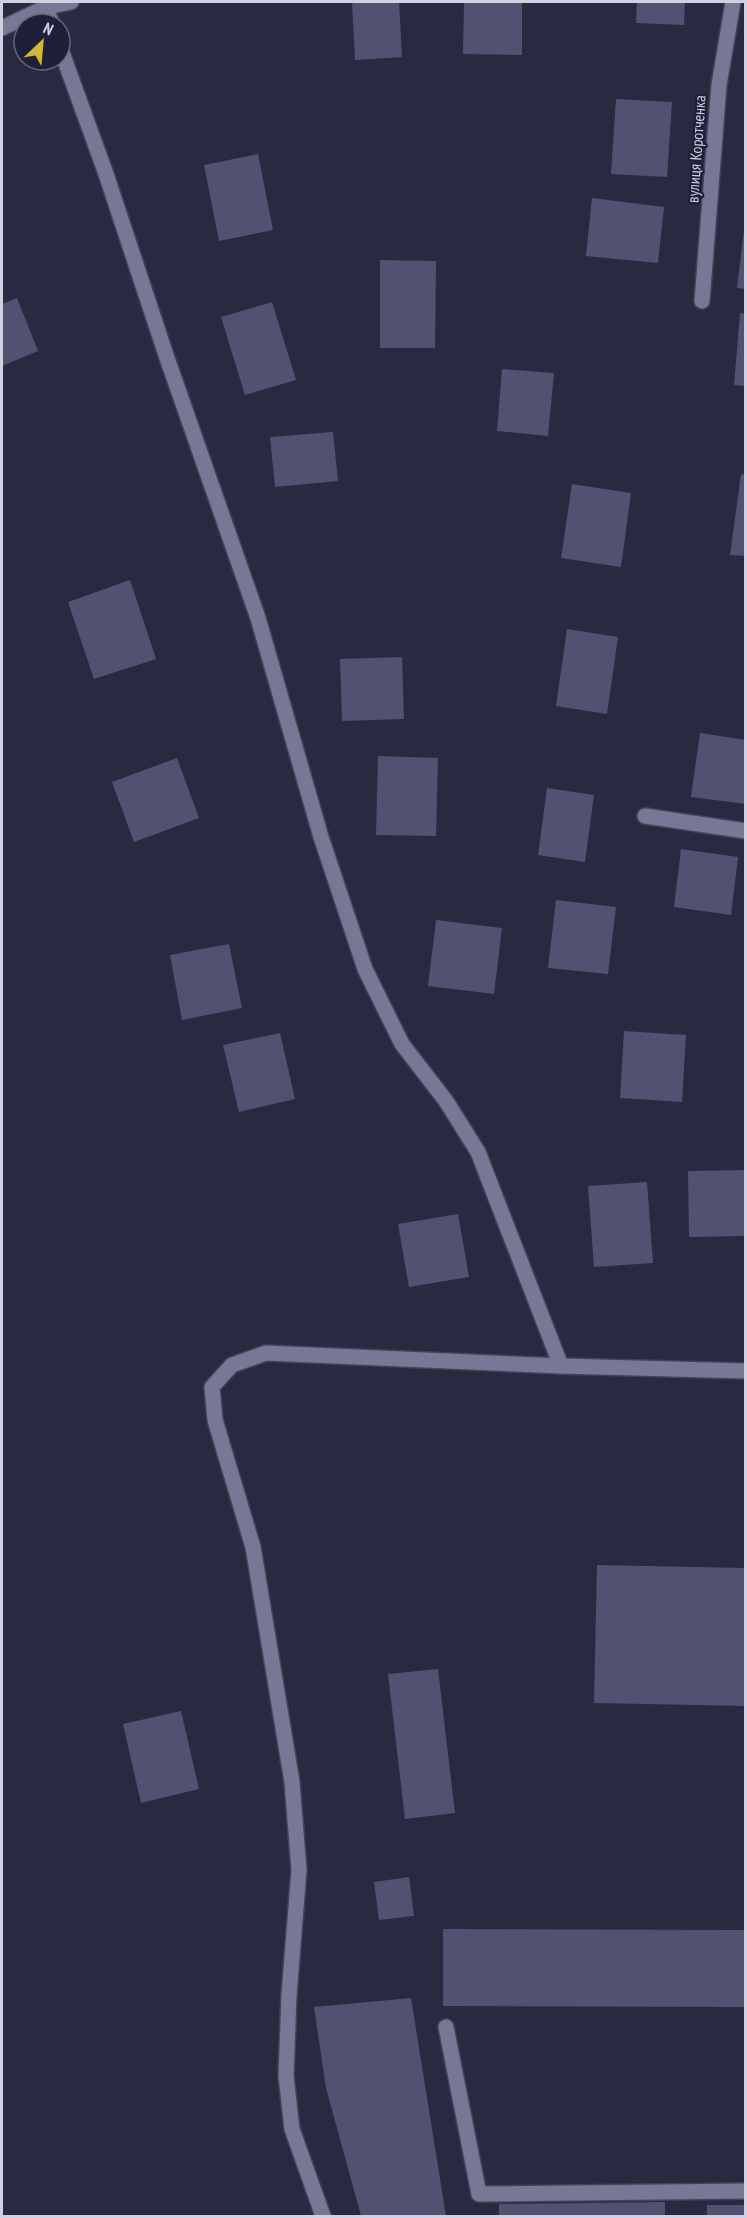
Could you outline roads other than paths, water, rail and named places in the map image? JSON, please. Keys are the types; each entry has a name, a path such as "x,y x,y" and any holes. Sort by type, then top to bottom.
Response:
{"street":[{"path":"2,28 46,7 71,2"},
{"name":"вулиця Коротченка","path":"702,301 719,85 733,2"},
{"path":"46,7 48,12"},
{"path":"69,72 258,618 321,837 365,969 402,1044 446,1101 478,1152 561,1366"},
{"path":"645,816 746,831"},
{"path":"323,2217 292,2129 286,2076 289,1995 299,1870 292,1782 253,1546 214,1420 212,1387 232,1365 266,1353 561,1366 746,1371"},
{"path":"446,2027 479,2194 746,2191"}]}
